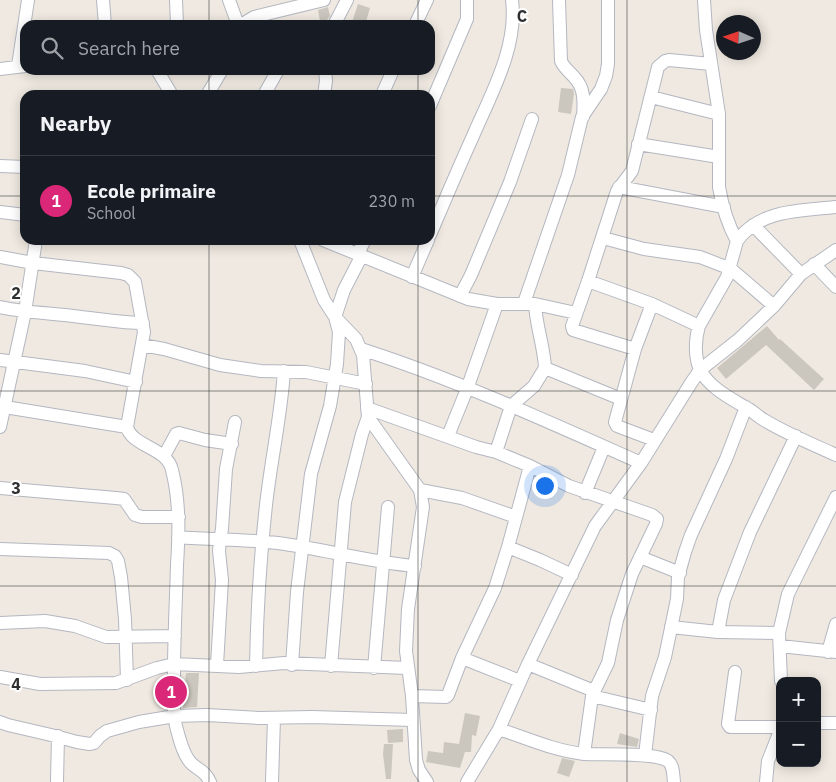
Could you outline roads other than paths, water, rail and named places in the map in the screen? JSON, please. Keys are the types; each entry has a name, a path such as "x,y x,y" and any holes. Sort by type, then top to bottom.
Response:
{"street":[{"path":"26,20 28,0"},
{"path":"103,0 104,20"},
{"path":"176,0 177,20"},
{"path":"229,0 237,20"},
{"path":"337,20 347,0"},
{"path":"417,20 427,0"},
{"path":"435,94 464,26 467,0"},
{"path":"435,224 494,89 505,58 510,38 512,0"},
{"path":"496,452 511,406 534,386 545,368 544,352 536,318 529,304 568,175 582,117 584,102 582,88 576,78 564,68 561,61 559,0"},
{"path":"582,117 601,89 606,76 608,64 608,0"},
{"path":"704,0 719,114 719,187 724,207 737,241"},
{"path":"248,20 278,5 318,1"},
{"path":"635,349 573,330 572,326 619,187 632,170 658,67 669,60 711,64"},
{"path":"0,69 20,66"},
{"path":"160,75 169,90"},
{"path":"210,90 219,75"},
{"path":"266,90 274,75"},
{"path":"325,75 325,90"},
{"path":"384,90 391,75"},
{"path":"651,97 719,114"},
{"path":"460,296 471,275 510,182 532,119"},
{"path":"638,144 719,157"},
{"path":"0,166 20,167"},
{"path":"619,187 724,207"},
{"path":"836,207 769,216 743,232 737,241 728,277 699,326 696,342 700,370 707,379 731,400 746,407 763,420 836,455"},
{"path":"0,212 20,214"},
{"path":"753,225 801,274"},
{"path":"603,238 644,249 700,257 731,268 774,306"},
{"path":"0,427 25,312 35,245"},
{"path":"302,245 324,300 335,317 356,339 361,349 368,413 345,502 331,666"},
{"path":"336,245 412,278 468,299 497,304 529,304 576,313"},
{"path":"292,664 297,592 311,474 330,406 335,378 339,332 335,317 363,245"},
{"path":"412,278 426,245"},
{"path":"467,782 499,729 594,526 641,463 700,370 738,340 774,306 801,274 836,250"},
{"path":"0,257 33,263 121,273 128,275 135,282 144,332 127,427 129,433 134,438 164,456 173,472 179,517 174,664 175,716 186,756 191,763 205,772 210,782"},
{"path":"814,264 836,287"},
{"path":"588,281 652,304 699,326"},
{"path":"448,436 497,304"},
{"path":"652,304 635,349 615,422 617,426 654,440"},
{"path":"0,307 25,312 82,317 110,322 143,323"},
{"path":"142,345 164,349 220,365 261,371 306,372 366,384"},
{"path":"361,349 418,368 641,463"},
{"path":"0,360 84,371 136,382"},
{"path":"545,368 620,399"},
{"path":"256,666 262,542 284,371"},
{"path":"4,407 127,427"},
{"path":"645,755 652,696 665,657 677,599 680,573 691,535 726,459 746,407"},
{"path":"368,413 496,452 570,486 652,515 657,519 632,574 617,620 608,663 593,694 584,754"},
{"path":"368,413 420,490 423,507 408,609 407,668 412,696 416,760 419,770 427,782"},
{"path":"217,665 222,580 219,551 226,469 235,422"},
{"path":"164,456 176,434 179,433 205,440 232,444"},
{"path":"718,632 724,600 750,532 796,436"},
{"path":"585,492 604,447"},
{"path":"412,696 446,697 495,588 530,466"},
{"path":"0,488 124,499 135,515 142,517 179,517"},
{"path":"420,490 462,498 516,517"},
{"path":"781,677 779,633 788,594 836,497"},
{"path":"374,668 388,507"},
{"path":"178,537 262,542 303,547 384,563 415,566"},
{"path":"508,547 572,575"},
{"path":"0,549 109,553 114,556 118,561 122,577 127,680"},
{"path":"640,557 680,573"},
{"path":"0,623 45,621 76,626 106,637 175,636"},
{"path":"780,646 832,652 836,624"},
{"path":"671,627 718,632 779,633"},
{"path":"462,658 520,681"},
{"path":"0,677 40,684 100,684 116,683 174,664 239,667 284,663 407,668"},
{"path":"528,664 593,694 651,710"},
{"path":"735,672 728,724 730,727 776,727"},
{"path":"0,722 8,726 90,744 94,743 107,731 139,722 175,716 207,715 413,720"},
{"path":"272,782 274,718"},
{"path":"821,723 836,723"},
{"path":"499,729 569,752 645,755 668,761 673,767 674,782"},
{"path":"57,782 58,736"},
{"path":"766,782 768,761 776,741"}],"place":[{"name":"Ecole primaire","path":"171,692"}]}
